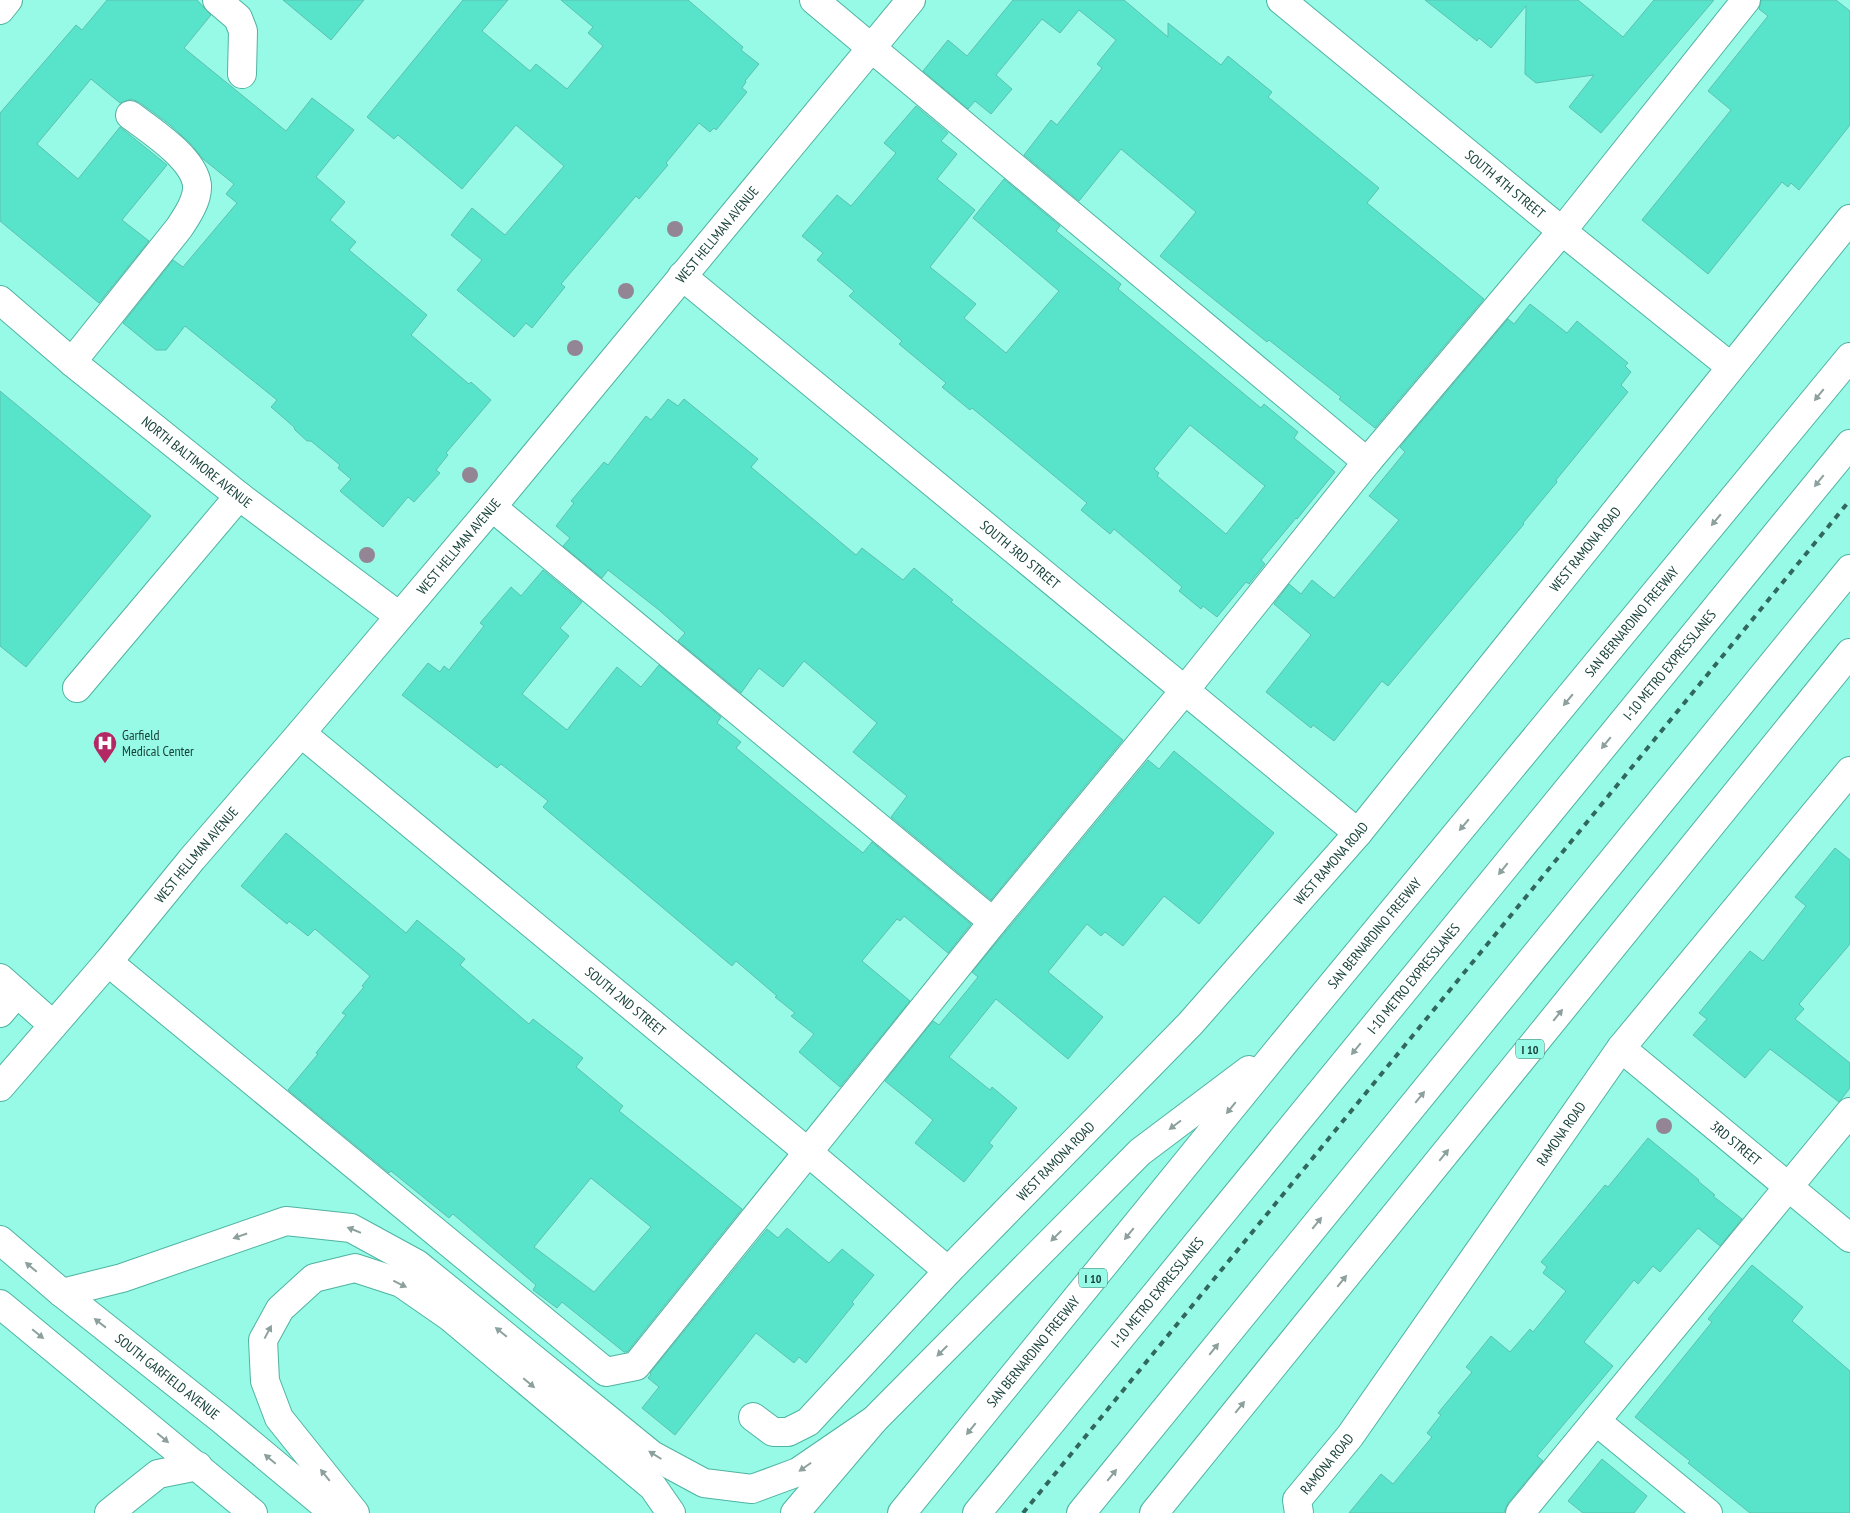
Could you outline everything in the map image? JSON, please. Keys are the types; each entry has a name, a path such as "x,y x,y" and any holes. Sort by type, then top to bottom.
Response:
{"main road":[{"path":"0,10 8,0"},
{"path":"217,0 238,18 243,31 242,74"},
{"path":"814,0 1367,462"},
{"name":"WEST HELLMAN AVENUE","path":"0,1086 108,962 192,859 492,507 911,0"},
{"name":"SOUTH 4TH STREET","path":"1281,0 1731,367"},
{"path":"108,962 606,1372 636,1366 993,922 1186,690 1367,462 1562,231 1746,0"},
{"path":"72,362 179,228 194,200 197,186 194,174 184,160 130,115"},
{"name":"WEST RAMONA ROAD","path":"752,1417 773,1432 788,1432 808,1422 948,1271 1190,1024 1358,833 1850,219"},
{"name":"SOUTH 3RD STREET","path":"682,276 1358,833"},
{"name":"NORTH BALTIMORE AVENUE","path":"0,300 72,362 239,496 399,616"},
{"name":"SAN BERNARDINO FREEWAY","path":"902,1513 1284,1043 1850,357"},
{"name":"I-10 METRO EXPRESSLANES","path":"977,1513 1850,444"},
{"path":"78,688 239,496"},
{"path":"492,507 993,922"},
{"path":"1081,1513 1850,569"},
{"name":"I 10","path":"1154,1513 1850,654"},
{"name":"SOUTH 2ND STREET","path":"301,733 809,1153 948,1271"},
{"name":"RAMONA ROAD","path":"1299,1513 1297,1500 1350,1436 1621,1048 1850,771"},
{"path":"6,995 53,1025"},
{"path":"795,1513 874,1420 1140,1152 1284,1043"},
{"name":"3RD STREET","path":"1621,1048 1850,1238"},
{"path":"1520,1513 1850,1112"},
{"path":"62,1293 122,1278 286,1221 351,1228 417,1264 652,1455 704,1483 752,1489 798,1472 874,1420"},
{"name":"SOUTH GARFIELD AVENUE","path":"0,1240 62,1293 221,1419 334,1513"},
{"path":"355,1513 279,1418 265,1381 263,1340 280,1309 314,1278 355,1268 401,1283 450,1317 653,1486 671,1513"},
{"path":"0,1304 253,1513"},
{"path":"1596,1421 1708,1513"},
{"path":"1176,1513 1209,1445"},
{"path":"109,1513 158,1474 198,1466"}],"building":[{"path":"107,0 197,0 211,15 184,48 286,131 312,98 354,130 316,177 345,202 330,220 356,242 349,250 427,315 411,335 491,400 446,453 448,455 436,470 440,473 414,502 408,497 383,527 340,491 351,479 338,468 340,465 311,441 307,441 271,407 277,400 185,326 166,350 156,350 123,323 173,260 183,267 237,203 226,194 234,184 203,159 191,144 169,124 139,102 131,99 120,103 91,79 37,144 78,179 120,127 167,165 122,220 149,241 99,303 0,221 0,113 76,25 82,30"},
{"path":"283,0 364,0 331,40"},
{"path":"463,0 508,0 482,31 530,71 536,64 567,89 603,46 588,33 593,27 561,0 688,0 743,47 741,50 759,64 745,81 742,88 747,92 716,130 714,128 710,132 699,123 666,163 668,165 639,199 636,196 561,284 565,287 532,328 526,323 514,337 457,290 482,260 451,235 472,208 505,235 564,166 516,125 462,189 398,135 394,139 367,117"},
{"path":"1013,0 1124,0 1168,37 1168,23 1221,65 1228,56 1272,92 1268,97 1379,188 1367,203 1484,299 1375,428 1339,399 1341,397 1269,340 1267,342 1160,256 1196,212 1121,149 1079,201 1024,155 1051,120 1057,125 1102,68 1097,64 1116,40 1079,10 1060,33 1042,19 996,75 1012,89 991,114 975,101 968,109 923,71 948,40 967,56"},
{"path":"1425,0 1578,0 1623,37 1654,0 1714,0 1601,133 1569,107 1594,75 1536,83 1525,74 1526,6 1491,48 1479,38 1477,41"},
{"path":"1761,0 1836,0 1850,11 1850,125 1799,190 1791,183 1788,187 1782,182 1708,274 1642,220 1731,110 1708,91 1768,16 1759,9"},
{"path":"916,106 948,133 941,141 957,154 937,179 975,210 930,267 976,304 964,318 1006,353 1059,291 973,218 1004,179 1060,226 1056,231 1121,284 1118,289 1261,408 1264,404 1298,432 1294,438 1335,472 1261,560 1265,564 1249,584 1246,582 1217,617 1203,606 1201,609 1179,591 1182,587 1114,529 1110,534 1081,510 1087,503 972,408 970,410 942,387 946,383 899,344 902,341 849,296 854,291 817,260 823,253 802,236 837,195 851,206 896,153 884,143","holes":["1190,425 1265,486 1226,534 1157,476 1159,473 1154,469"]},
{"path":"1530,304 1567,333 1577,321 1628,363 1625,366 1631,372 1621,385 1628,392 1556,480 1557,482 1524,524 1388,686 1382,681 1334,741 1313,725 1311,728 1266,692 1311,635 1274,604 1289,584 1301,594 1312,580 1334,598 1399,520 1369,496 1405,452 1400,447 1508,319 1514,324"},
{"path":"0,391 151,516 26,667 0,646"},
{"path":"668,399 678,406 684,399 758,459 751,467 856,555 862,548 903,580 914,568 953,600 951,602 1123,740 991,900 891,817 907,796 853,752 877,723 804,661 783,687 759,668 741,693 678,641 685,633 659,610 608,570 602,578 563,546 570,538 556,526 574,503 571,501 604,462 608,465 646,416 651,420"},
{"path":"543,570 582,602 560,628 569,636 522,694 567,730 617,667 641,687 659,665 721,717 717,723 741,742 736,748 796,798 863,853 872,842 971,924 948,953 904,916 900,921 897,919 862,961 910,1001 840,1087 799,1052 814,1034 791,1016 795,1013 775,997 777,996 736,961 732,966 543,807 548,801 501,764 497,768 402,695 428,663 440,672 444,666 449,670 484,626 480,623 511,587 521,596"},
{"path":"1174,751 1274,833 1199,924 1164,896 1123,946 1105,932 1101,936 1087,924 1048,972 1103,1017 1068,1059 996,999 949,1057 990,1090 992,1087 1017,1108 989,1143 993,1146 964,1182 915,1143 933,1120 885,1081 933,1021 939,1025 978,977 972,972 1148,760 1159,769"},
{"path":"286,833 406,933 417,920 465,959 460,965 529,1024 533,1019 583,1058 576,1067 623,1106 619,1111 742,1209 627,1352 624,1352 562,1302 557,1308 533,1290 536,1285 453,1214 449,1218 391,1171 389,1173 288,1090 318,1054 316,1053 346,1015 342,1013 364,987 362,986 370,976 315,929 308,936 289,921 287,924 241,886","holes":["591,1178 651,1227 594,1292 534,1247"]},
{"path":"1835,848 1850,860 1850,944 1799,1004 1804,1009 1795,1019 1850,1063 1850,1088 1839,1102 1770,1049 1745,1078 1693,1035 1707,1019 1699,1013 1750,951 1763,961 1806,906 1795,897"},
{"path":"1648,1138 1699,1180 1715,1195 1713,1196 1742,1219 1720,1246 1698,1228 1660,1272 1653,1266 1638,1284 1634,1280 1584,1342 1613,1366 1537,1456 1543,1461 1508,1503 1504,1513 1349,1513 1381,1474 1393,1484 1432,1437 1427,1433 1441,1415 1438,1413 1472,1372 1466,1367 1491,1336 1510,1352 1530,1329 1533,1332 1566,1291 1543,1273 1547,1267 1541,1262 1605,1185 1608,1187"},
{"path":"787,1228 829,1263 842,1249 874,1275 852,1302 854,1304 806,1363 799,1357 794,1363 756,1333 675,1435 642,1408 659,1387 648,1378 650,1373 767,1229 778,1238"},
{"path":"1752,1265 1803,1307 1792,1321 1850,1371 1850,1513 1750,1513 1635,1417 1712,1322 1708,1319"},
{"path":"1602,1459 1647,1496 1634,1513 1583,1513 1568,1501"}],"railway":[{"path":"1023,1513 1850,500"}],"place":[{"name":"Garfield Medical Center","path":"105,764"}]}
